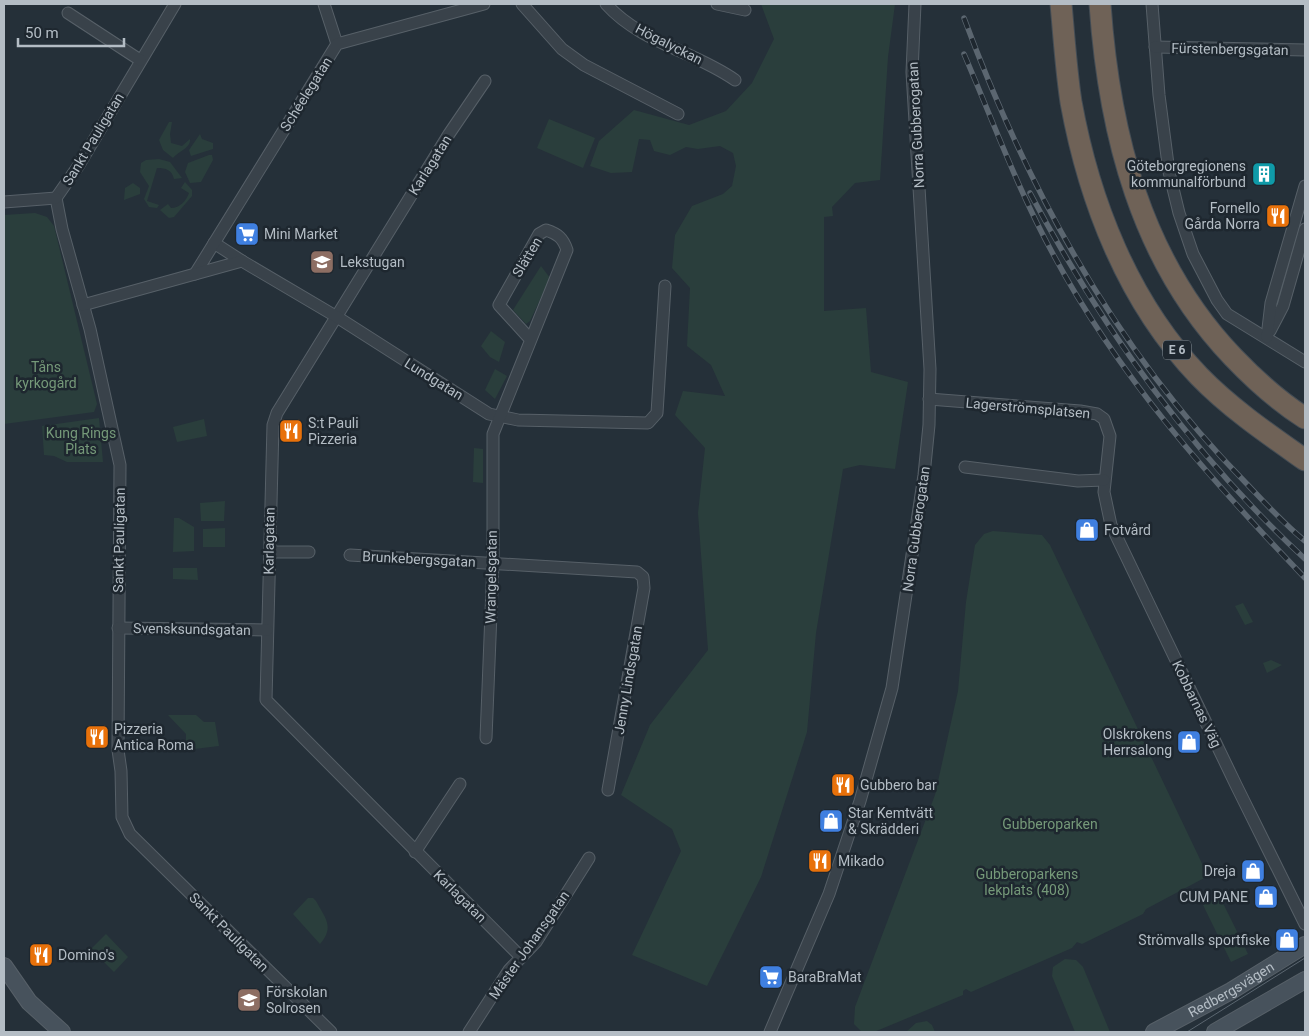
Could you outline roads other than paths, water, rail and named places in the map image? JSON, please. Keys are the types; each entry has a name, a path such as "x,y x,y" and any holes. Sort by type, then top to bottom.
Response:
{"highway":[{"name":"E 6","path":"1061,4 1071,101 1082,151 1104,222 1132,282 1156,320 1198,375 1253,423 1305,460"},
{"name":"E 6","path":"1100,4 1103,46 1120,145 1140,211 1154,244 1170,275 1210,333 1256,381 1305,418"}],"street":[{"name":"Sankt Pauligatan","path":"175,4 79,165 56,198 120,465 118,750 121,770 122,817 130,834 331,1032"},
{"path":"324,4 337,44"},
{"name":"Schéelegatan","path":"195,274 337,44 484,4"},
{"path":"522,4 562,49 584,65 678,114"},
{"name":"Högalyckan","path":"606,4 650,38 722,71 735,80"},
{"path":"717,4 745,10"},
{"name":"Norra Gubberogatan","path":"770,1032 829,894 860,801 892,688 924,475 930,370 912,72 915,4"},
{"path":"1152,4 1158,95 1169,172 1179,213 1193,254 1213,294 1227,314 1251,331 1267,337 1305,362"},
{"path":"68,13 140,60"},
{"name":"Fürstenbergsgatan","path":"1155,47 1305,50"},
{"name":"Karlagatan","path":"485,81 449,134 277,413 273,425 266,700 521,957"},
{"path":"1267,337 1271,303 1301,214 1305,186"},
{"path":"4,202 56,198"},
{"path":"1267,337 1282,306 1305,229"},
{"name":"Slätten","path":"499,416 567,250 564,240 556,233 546,230 539,234 499,305 530,339"},
{"name":"Lundgatan","path":"214,243 337,317 489,414 518,420 648,423 657,413 666,286"},
{"path":"83,305 242,261"},
{"name":"Lagerströmsplatsen","path":"929,399 1097,414 1104,419 1110,436 1104,480"},
{"name":"Wrangelsgatan","path":"486,738 493,563 493,434 499,416"},
{"path":"965,467 1078,481 1104,480"},
{"name":"Kobbarnas Väg","path":"1104,480 1105,499 1111,525 1305,924"},
{"path":"270,552 310,552"},
{"name":"Brunkebergsgatan","path":"350,555 637,572"},
{"name":"Jenny Lindsgatan","path":"608,790 644,588 643,577 637,572"},
{"name":"Svensksundsgatan","path":"118,628 267,630"},
{"path":"415,852 460,784"},
{"name":"Mäster Johansgatan","path":"469,1032 509,970 536,942 589,858"},
{"name":"Redbergsvägen","path":"1154,1032 1231,991 1305,945"},
{"path":"4,966 30,1002 62,1032"},
{"path":"1215,1032 1305,980"},
{"path":"4,987 18,1006 46,1032"}],"tram line":[{"path":"1187,1032 1305,958"}],"railway":[{"path":"964,18 989,81 1047,206 1117,324 1200,433 1267,506 1305,541"},
{"path":"964,54 1040,230 1079,299 1136,384 1168,425 1234,502 1305,578"},
{"path":"1030,193 1088,293 1152,388 1225,477 1305,559"}],"place":[{"name":"Göteborgregionens kommunalförbund","path":"1264,174"},
{"name":"Fornello Gårda Norra","path":"1278,216"},
{"name":"Mini Market","path":"247,234"},
{"name":"Lekstugan","path":"322,262"},
{"name":"S:t Pauli Pizzeria","path":"291,431"},
{"name":"Fotvård","path":"1087,530"},
{"name":"Pizzeria Antica Roma","path":"97,737"},
{"name":"Olskrokens Herrsalong","path":"1189,742"},
{"name":"Gubbero bar","path":"843,785"},
{"name":"Star Kemtvätt & Skrädderi","path":"831,821"},
{"name":"Mikado","path":"820,861"},
{"name":"Dreja","path":"1253,871"},
{"name":"CUM PANE","path":"1266,897"},
{"name":"Strömvalls sportfiske","path":"1287,940"},
{"name":"Domino's","path":"41,955"},
{"name":"BaraBraMat","path":"771,977"},
{"name":"Förskolan Solrosen","path":"249,1000"}],"park label":[{"name":"Tåns kyrkogård","path":"46,376"},
{"name":"Kung Rings Plats","path":"81,442"},
{"name":"Gubberoparken","path":"1050,824"},
{"name":"Gubberoparkens lekplats (408)","path":"1027,882"}]}
